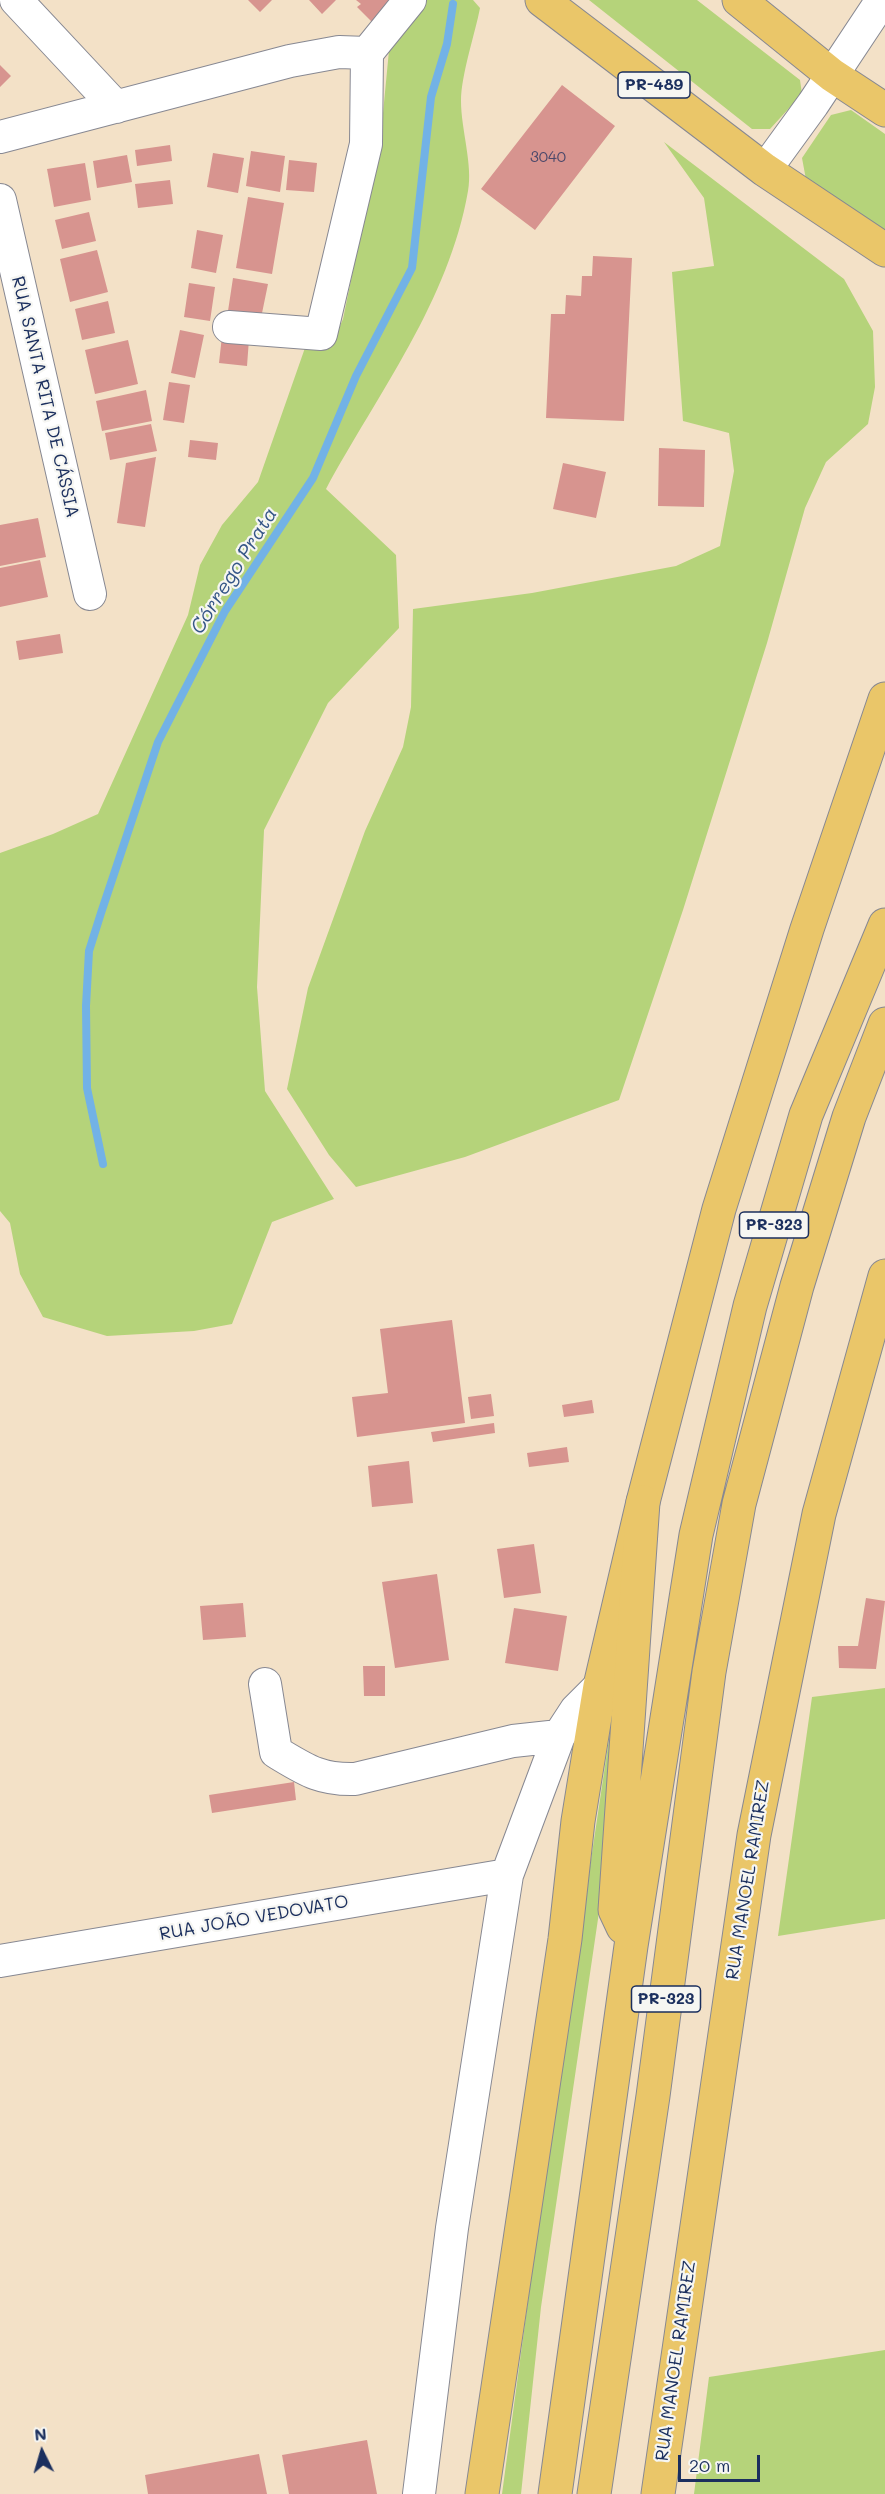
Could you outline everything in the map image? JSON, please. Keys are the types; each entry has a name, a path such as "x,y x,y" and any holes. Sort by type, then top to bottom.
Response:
{"main road":[{"name":"PR-489","path":"542,0 765,170 880,251"},
{"path":"739,0 832,75 885,110"},
{"path":"482,2494 565,1939 578,1821 600,1686 643,1503 719,1209 807,929 885,699"},
{"name":"PR-323","path":"555,2494 631,1946 696,1535 750,1306 806,1115 885,925"},
{"name":"PR-323","path":"594,2494 653,2096 709,1671 739,1504 773,1370 807,1252 849,1117 885,1024"},
{"name":"RUA MANOEL RAMIREZ","path":"658,2494 754,1835 819,1514 885,1276"},
{"path":"631,1946 615,1910 643,1503"}],"street":[{"path":"16,0 116,107"},
{"path":"229,327 321,334 366,144 367,53 410,0"},
{"path":"765,170 882,0"},
{"path":"0,138 290,61 339,52 367,53"},
{"name":"RUA SANTA RITA DE CÁSSIA","path":"0,200 90,594"},
{"path":"265,1684 276,1752 330,1780 355,1779 513,1741 559,1736"},
{"path":"419,2494 452,2228 507,1875 559,1736 576,1710 600,1686"},
{"name":"RUA JOÃO VEDOVATO","path":"0,1961 507,1875"}],"green space":[{"path":"425,0 473,0 480,8 466,67 461,101 469,170 468,191 459,231 428,308 389,382 326,489 396,555 399,628 328,703 264,830 257,987 265,1091 334,1199 272,1222 232,1324 194,1331 107,1336 43,1317 20,1274 10,1223 0,1211 0,853 53,834 98,814 188,615 200,565 222,525 258,482 306,345 331,347 343,319 381,134 390,40"},
{"path":"589,0 697,0 800,80 802,94 770,129 752,129"},
{"path":"851,110 885,134 885,238 807,185 802,158 831,115"},
{"path":"664,142 844,279 873,331 875,387 868,424 826,462 805,508 767,643 683,910 619,1100 465,1157 356,1187 329,1155 287,1089 308,988 365,831 403,747 411,707 413,609 532,593 676,566 720,546 734,471 729,433 683,421 672,272 714,266 704,198"},
{"path":"885,1688 885,1919 778,1936 812,1697"},
{"path":"612,1719 608,1830 598,1919 541,2307 521,2494 502,2494 554,2108"},
{"path":"885,2350 885,2494 694,2494 709,2377"}],"building":[{"path":"248,0 272,0 260,12"},
{"path":"309,0 336,0 322,14"},
{"path":"356,0 396,0 373,23 357,7 361,4"},
{"path":"0,65 11,76 0,87"},
{"path":"562,85 615,126 535,230 481,189"},
{"path":"170,145 172,161 137,166 135,150"},
{"path":"251,151 285,156 280,192 246,186"},
{"path":"213,153 244,158 238,193 207,187"},
{"path":"127,155 132,182 97,188 93,161"},
{"path":"289,160 317,163 314,192 286,190"},
{"path":"85,163 91,200 54,207 47,169"},
{"path":"170,180 173,204 138,208 135,184"},
{"path":"248,197 284,203 272,274 236,268"},
{"path":"89,212 96,241 62,249 55,220"},
{"path":"197,230 223,235 216,273 191,268"},
{"path":"97,250 108,292 70,302 60,259"},
{"path":"593,256 632,258 624,421 546,418 551,314 565,314 566,295 581,296 582,276 592,276"},
{"path":"233,278 268,284 261,318 228,311"},
{"path":"189,283 215,287 210,321 184,317"},
{"path":"108,301 115,333 82,340 75,309"},
{"path":"180,330 204,335 195,378 171,373"},
{"path":"222,336 249,339 247,366 219,363"},
{"path":"128,340 138,384 95,394 85,350"},
{"path":"169,382 190,385 184,423 163,420"},
{"path":"146,390 152,421 102,431 96,401"},
{"path":"151,424 157,451 110,460 105,433"},
{"path":"190,440 218,443 216,460 188,457"},
{"path":"659,448 705,450 704,507 658,506"},
{"path":"156,457 145,527 117,523 126,463"},
{"path":"563,463 606,472 596,518 553,509"},
{"path":"38,518 46,557 0,566 0,525"},
{"path":"40,560 48,597 0,607 0,568"},
{"path":"60,634 63,653 19,660 16,641"},
{"path":"452,1320 465,1423 357,1437 352,1397 388,1393 380,1329"},
{"path":"491,1394 494,1416 471,1419 468,1397"},
{"path":"592,1400 594,1413 564,1417 562,1405"},
{"path":"494,1423 495,1433 433,1442 431,1432"},
{"path":"567,1447 569,1462 529,1467 527,1453"},
{"path":"409,1461 413,1503 372,1507 368,1466"},
{"path":"534,1544 541,1593 504,1598 497,1549"},
{"path":"437,1574 449,1660 395,1668 382,1582"},
{"path":"866,1598 885,1601 876,1669 839,1668 838,1646 858,1646"},
{"path":"243,1603 246,1637 203,1640 200,1606"},
{"path":"514,1608 567,1616 558,1671 505,1663"},
{"path":"363,1666 385,1666 385,1696 364,1696"},
{"path":"294,1782 296,1800 212,1813 209,1795"},
{"path":"367,2440 377,2494 289,2494 282,2455"},
{"path":"259,2454 267,2494 148,2494 145,2475"}],"waterway":[{"name":"Córrego Prata","path":"103,1164 87,1088 86,1006 89,951 158,742 225,611 313,478 356,376 412,268 431,97 447,44 453,4"}]}
